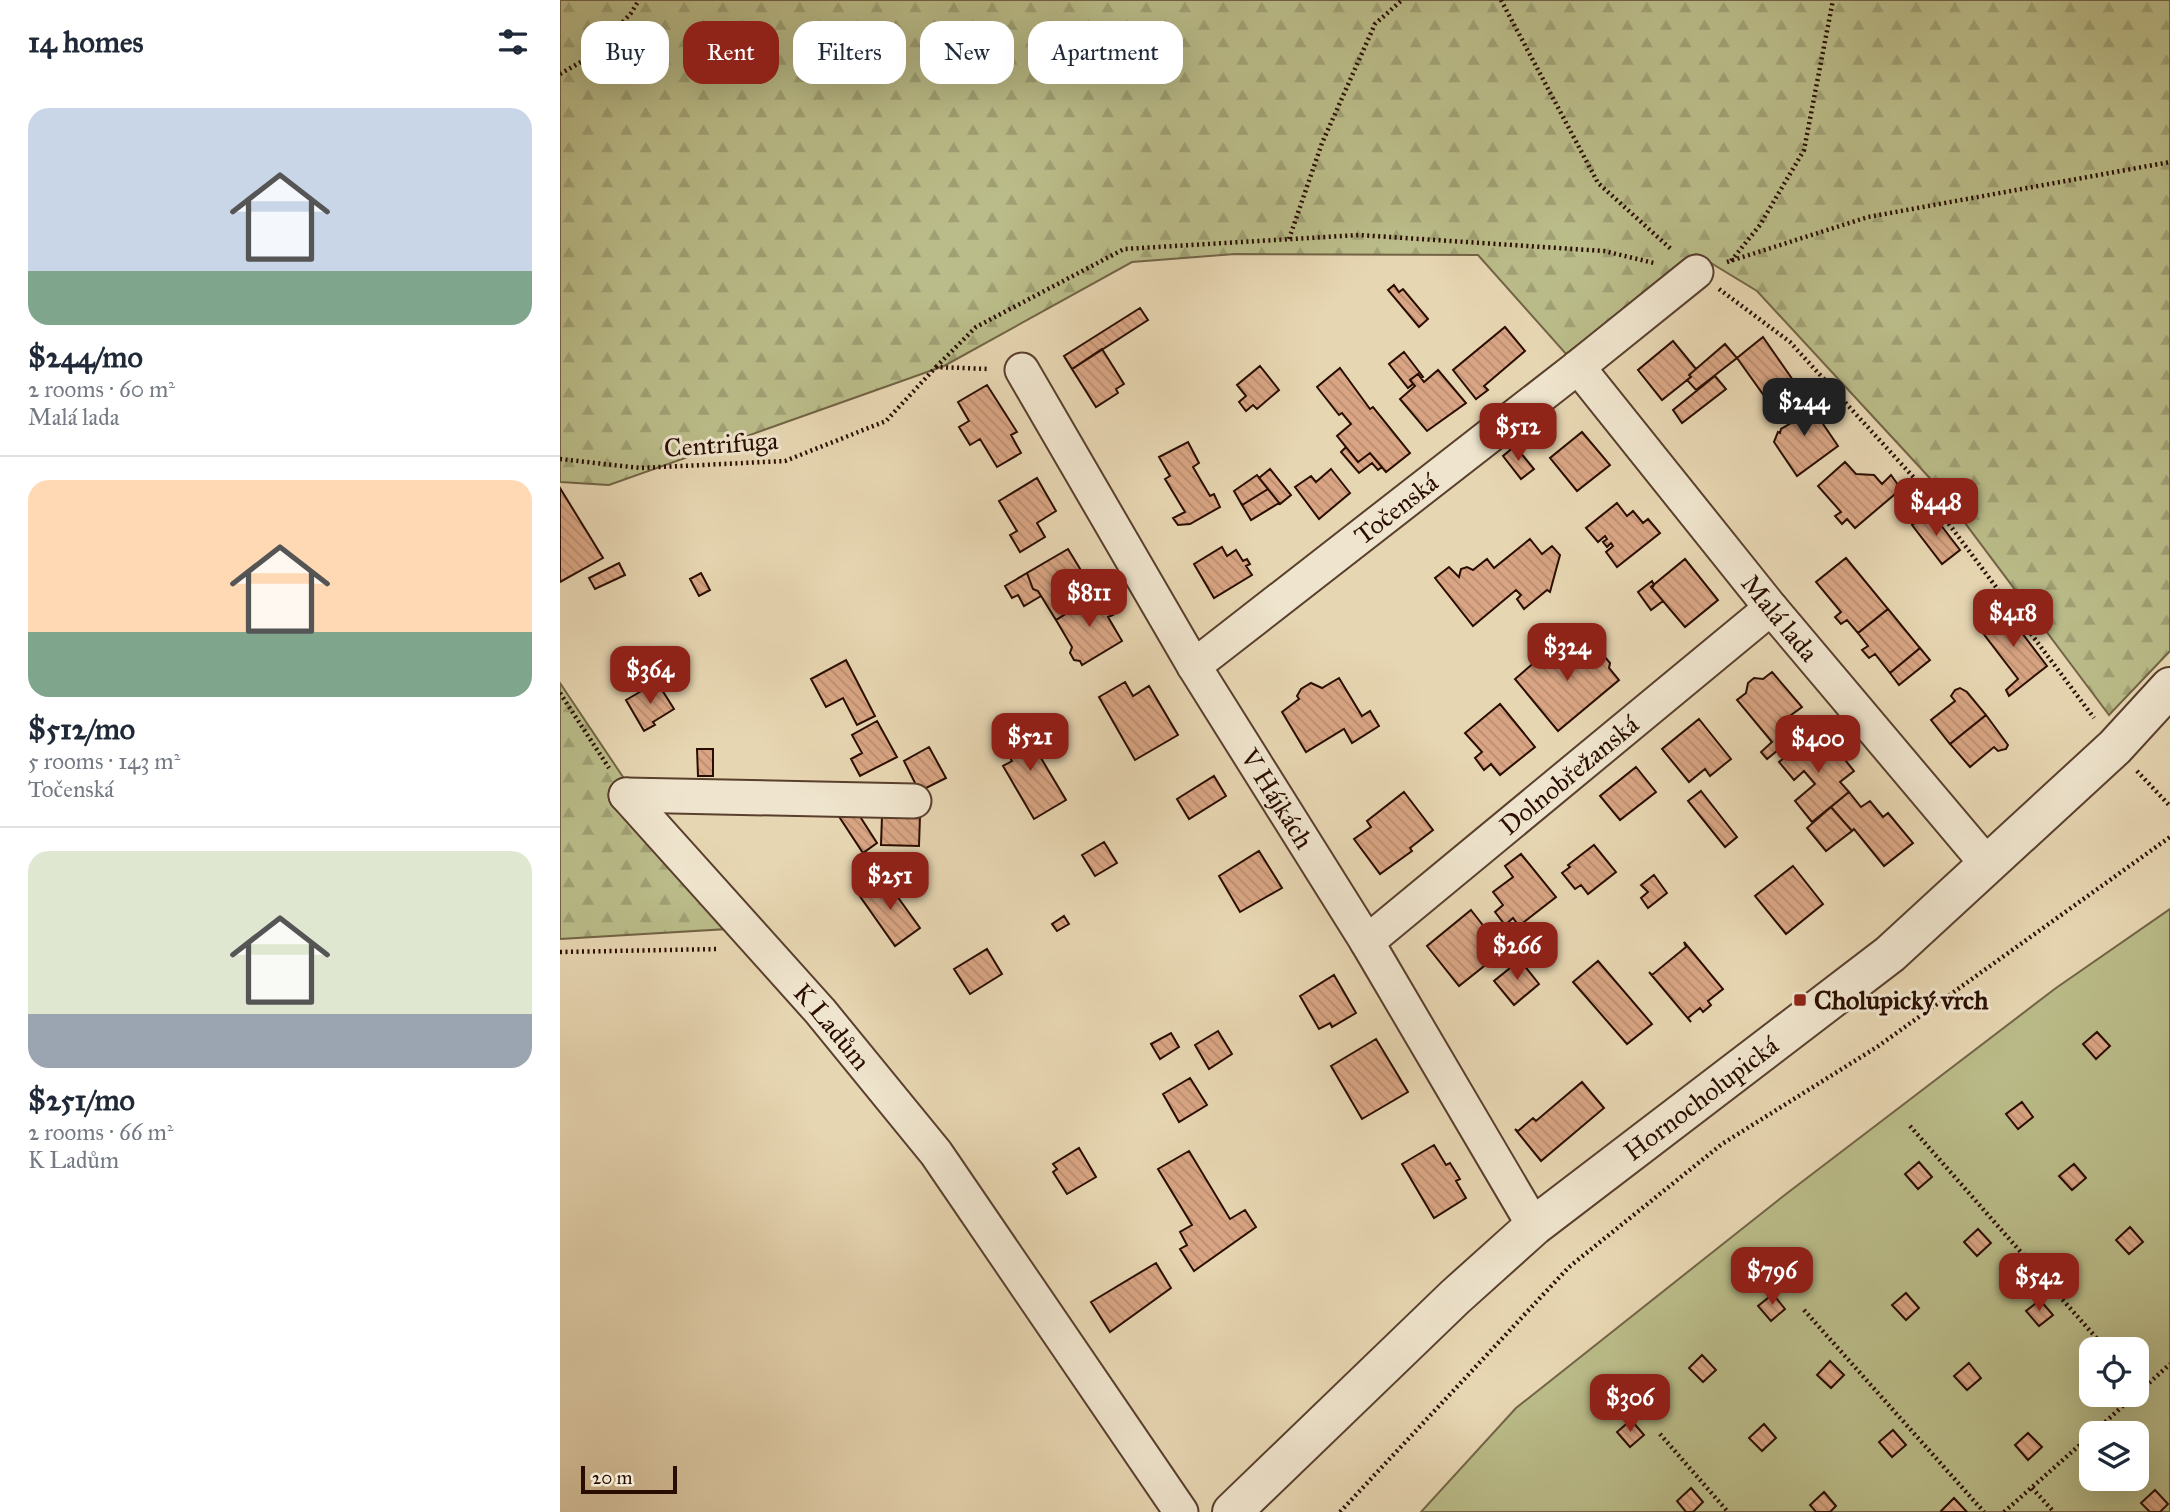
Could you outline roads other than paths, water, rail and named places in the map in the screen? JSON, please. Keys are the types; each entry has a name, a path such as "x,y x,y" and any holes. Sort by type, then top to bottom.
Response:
{"street":[{"name":"Točenská","path":"1194,666 1696,272"},
{"name":"Malá lada","path":"1578,367 1771,608 1987,864"},
{"name":"V Hájkách","path":"1022,370 1194,666 1367,942 1534,1226"},
{"name":"Dolnobřežanská","path":"1367,942 1771,608"},
{"name":"Hornocholupická","path":"1232,1512 1455,1297 1534,1226 1890,954 2115,747 2170,687"},
{"name":"K Ladům","path":"914,801 626,795 820,1011 936,1153 1181,1512"}],"place":[{"name":"Cholupický vrch","path":"1800,1000"}]}
